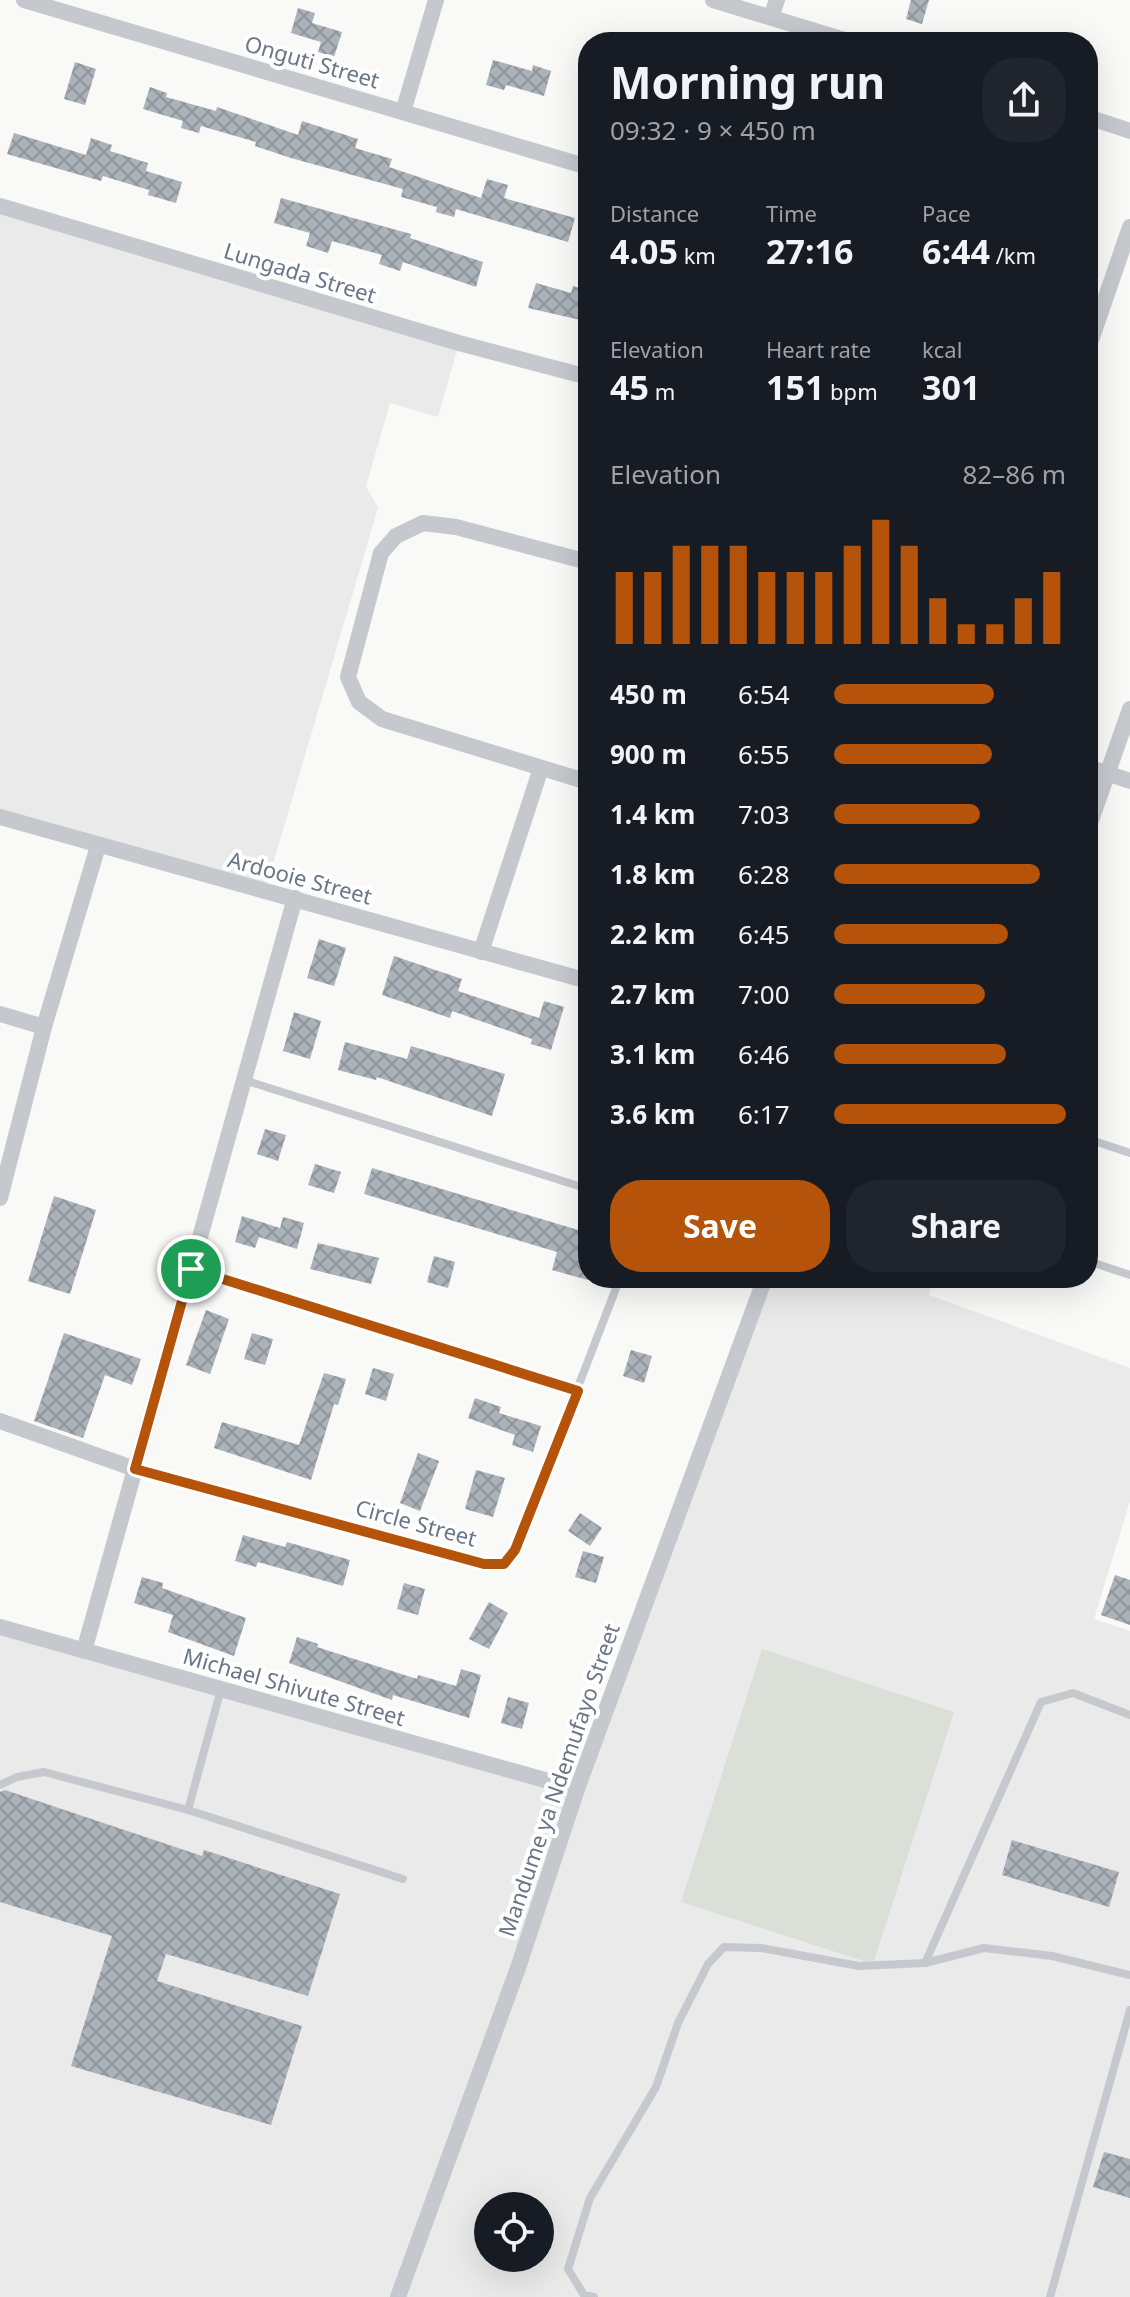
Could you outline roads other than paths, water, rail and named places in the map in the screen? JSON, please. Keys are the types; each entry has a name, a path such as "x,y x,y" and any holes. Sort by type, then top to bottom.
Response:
{"street":[{"name":"Onguti Street","path":"24,0 578,164"},
{"path":"403,112 436,0"},
{"path":"713,0 819,32"},
{"path":"771,17 777,0"},
{"path":"1098,120 1130,131"},
{"name":"Lungada Street","path":"0,206 459,343 578,374"},
{"path":"1098,320 1130,227"},
{"path":"578,559 456,527 423,523 396,536 381,553 348,677 359,702 382,719 578,779"},
{"path":"1098,801 1130,709"},
{"path":"481,952 541,768"},
{"path":"1098,770 1130,781"},
{"name":"Ardooie Street","path":"0,817 578,978"},
{"path":"0,1198 44,1027 98,846"},
{"path":"84,1651 295,898"},
{"path":"0,1014 44,1027"},
{"name":"Mandume ya Ndemufayo Street","path":"398,2297 518,1968 577,1789 761,1288"},
{"path":"0,1421 135,1469"},
{"name":"Michael Shivute Street","path":"0,1627 577,1789"}],"lane":[{"path":"244,1080 578,1186"},
{"path":"1098,1142 1130,1153"},
{"path":"1098,1264 1130,1275"},
{"path":"191,1269 578,1391"},
{"name":"Circle Street","path":"135,1469 484,1564 504,1564 515,1550 616,1288"},
{"path":"188,1810 221,1689"},
{"path":"925,1963 1041,1702 1073,1693 1130,1715"},
{"path":"0,1785 17,1777 44,1772 188,1810 403,1879"},
{"path":"594,2297 584,2295 568,2269 590,2198 656,2087 678,2023 708,1964 724,1947 761,1948 859,1966 925,1963 984,1948 1052,1956 1130,1975"},
{"path":"1050,2297 1130,2010"}]}
